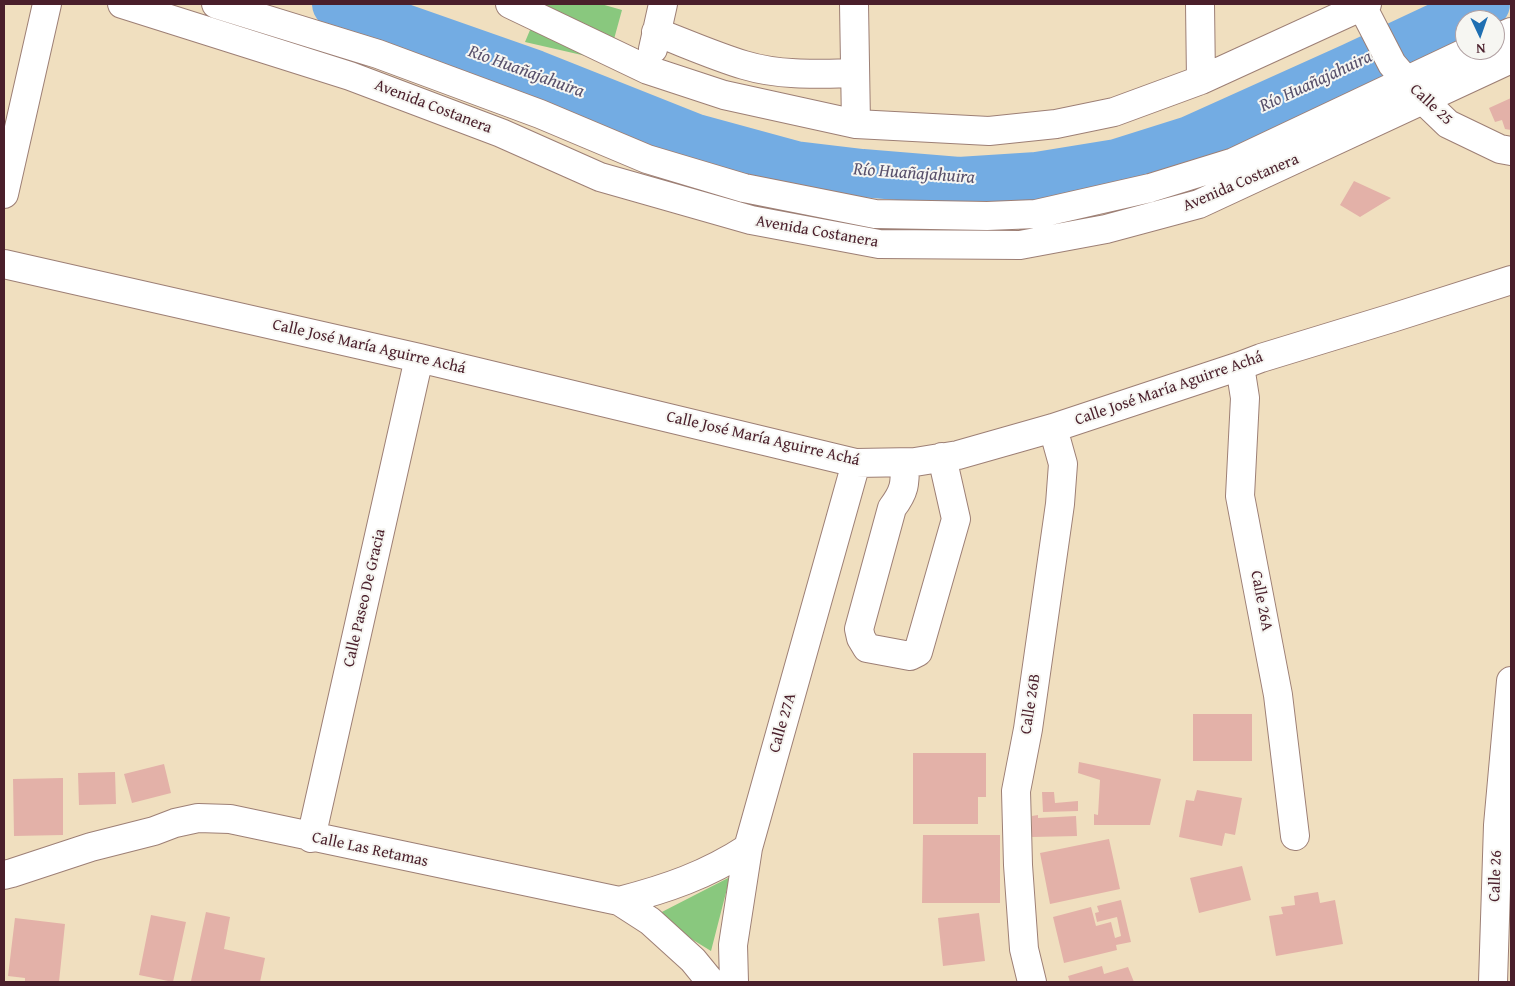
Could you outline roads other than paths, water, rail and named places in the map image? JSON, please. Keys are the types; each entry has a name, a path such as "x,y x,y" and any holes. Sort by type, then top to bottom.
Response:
{"street":[{"path":"4,194 47,4"},
{"name":"Avenida Costanera","path":"122,4 350,76 501,133 600,177 751,220 879,244 1020,244 1106,229 1199,204 1407,82 1511,59"},
{"name":"Avenida Costanera","path":"216,4 378,54 540,114 647,160 744,188 875,214 987,216 1036,214 1150,188 1234,162 1455,58"},
{"path":"648,70 663,4"},
{"path":"854,4 856,124"},
{"path":"1200,4 1201,80"},
{"path":"519,6 648,70 724,95 856,124 989,131 1056,124 1114,112 1201,80 1365,5 1376,31 1407,82"},
{"path":"656,32 744,65 771,71 801,74 855,73"},
{"name":"Calle 25","path":"1407,82 1448,124 1500,149 1511,151"},
{"name":"Calle José María Aguirre Achá","path":"4,264 419,358 856,463 905,463 958,455 1054,428 1260,358 1511,280"},
{"name":"Calle Paseo De Gracia","path":"311,838 419,358"},
{"name":"Calle 26A","path":"1240,366 1245,398 1240,496 1278,695 1295,836"},
{"name":"Calle 26B","path":"1032,982 1024,949 1018,874 1016,791 1028,729 1060,504 1062,464 1054,428"},
{"path":"905,463 905,483 902,496 892,508 859,629 861,638 867,648 910,656 918,652 956,519 942,458"},
{"name":"Calle 27A","path":"734,982 733,945 748,848 856,463"},
{"name":"Calle 26","path":"1493,982 1498,825 1511,681"},
{"name":"Calle Las Retamas","path":"4,874 90,847 154,832 175,823 198,818 230,819 311,838 619,901 650,921 693,960 711,982"},
{"path":"619,901 654,892 687,880 723,864 748,848"}],"waterway":[{"name":"Río Huañajahuira","path":"336,4 535,74 696,138 795,165 959,181 1037,176 1117,163 1190,140 1486,4"}]}
